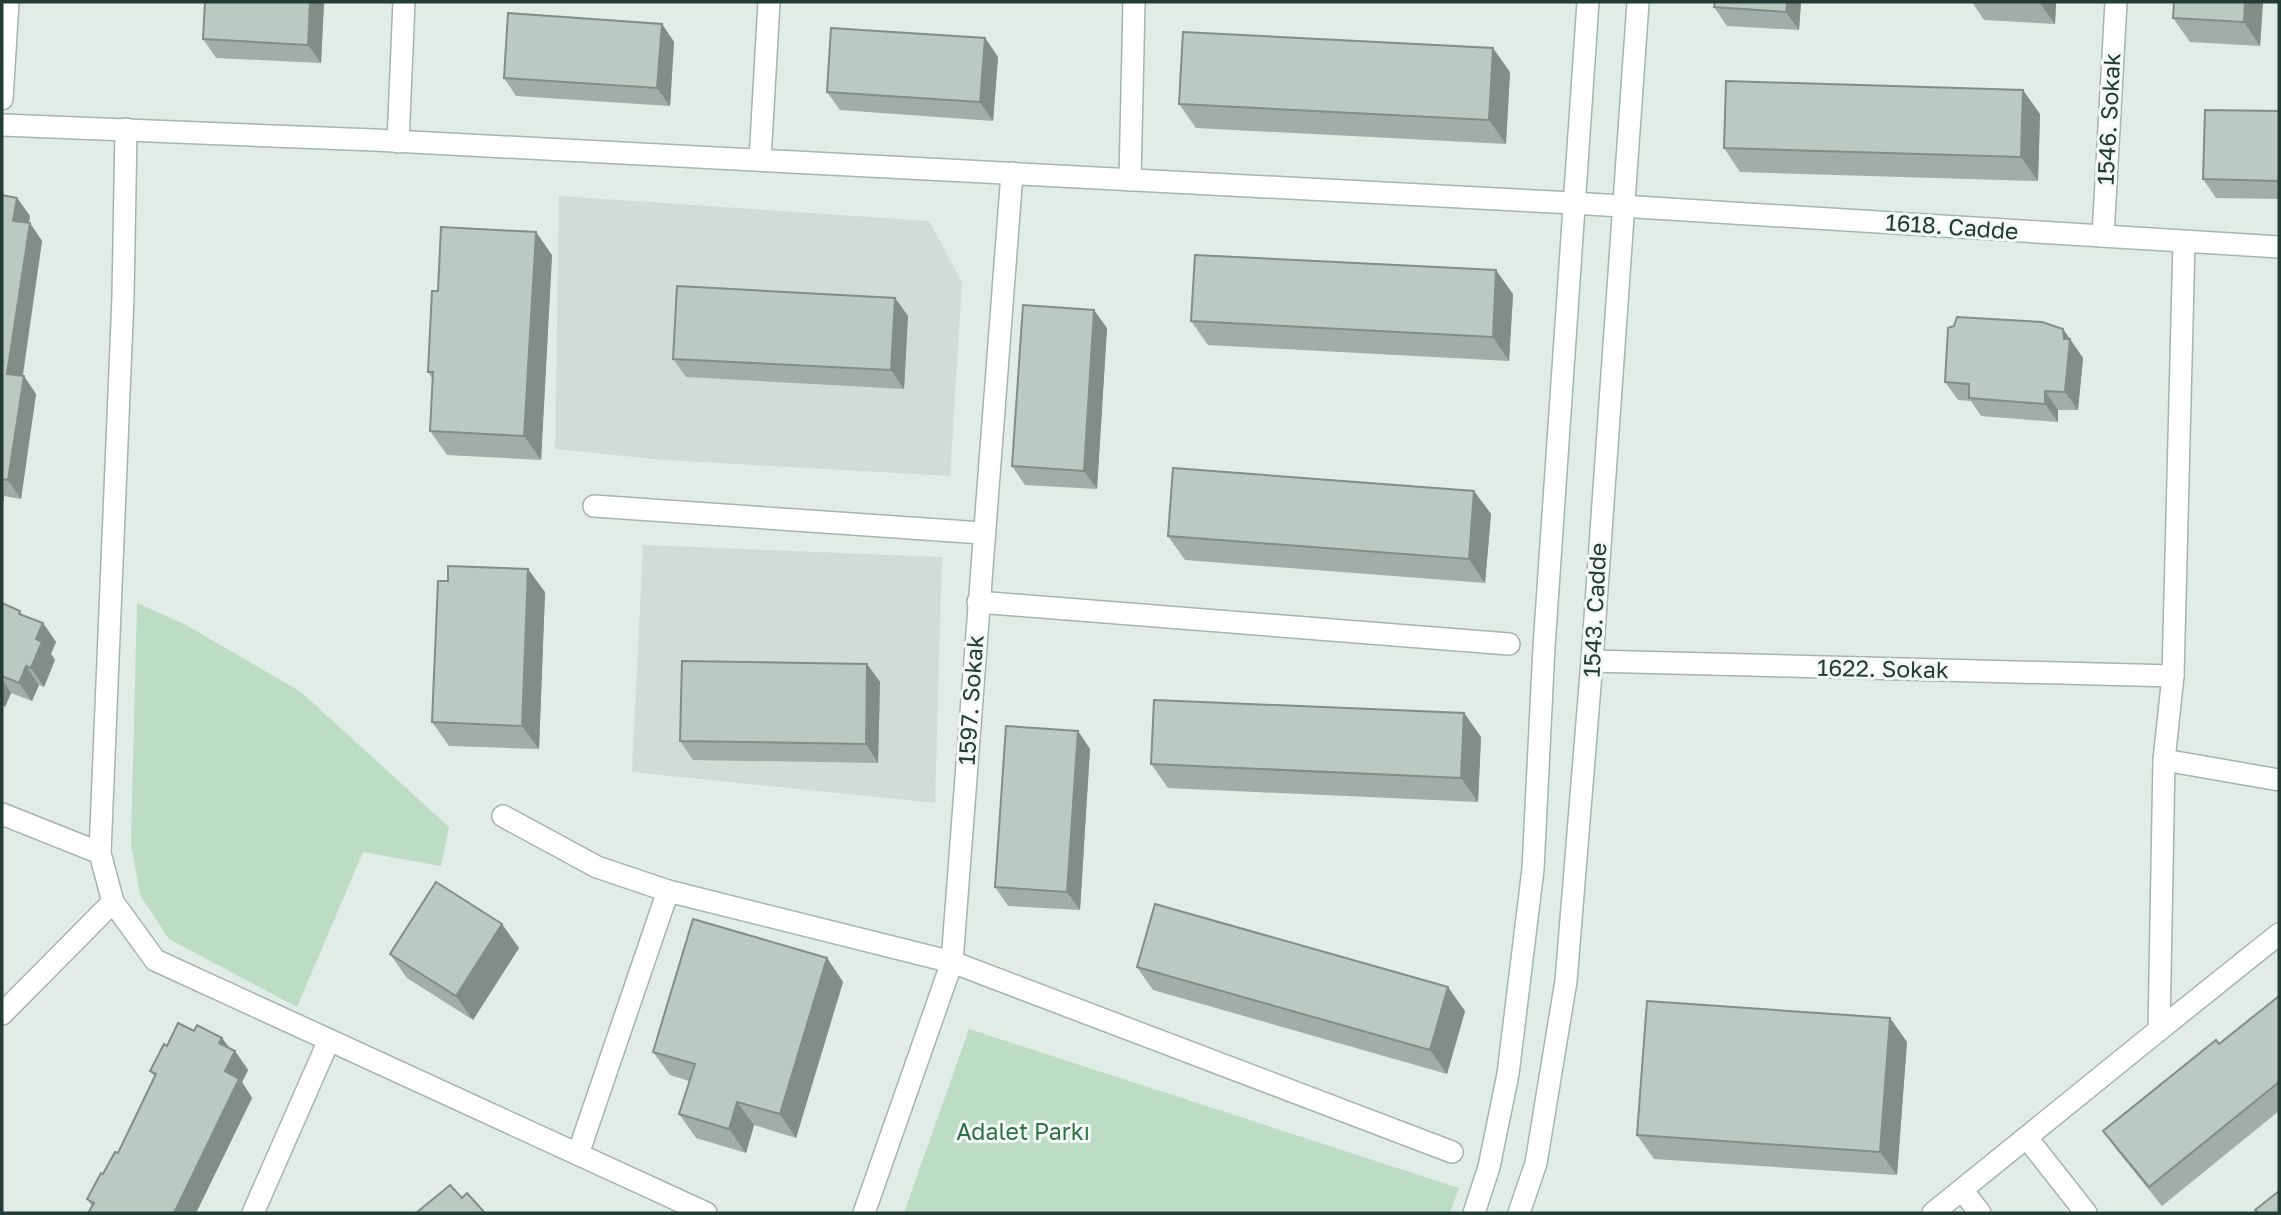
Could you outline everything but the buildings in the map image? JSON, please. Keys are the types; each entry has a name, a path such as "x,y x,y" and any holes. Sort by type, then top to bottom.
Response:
{"street":[{"path":"2,99 8,2"},
{"path":"398,142 404,2"},
{"path":"760,160 769,2"},
{"path":"1130,180 1134,2"},
{"name":"1543. Cadde","path":"1474,1213 1489,1167 1508,1074 1533,869 1544,647 1588,2"},
{"name":"1543. Cadde","path":"1519,1213 1536,1163 1566,981 1592,661 1638,2"},
{"name":"1546. Sokak","path":"2103,236 2116,2"},
{"name":"1618. Cadde","path":"2,125 398,142 1573,203 2279,247"},
{"path":"125,129 123,297 100,853 113,902 155,960 706,1213"},
{"name":"1597. Sokak","path":"864,1213 952,962 982,533 1012,173"},
{"path":"2159,1030 2164,760 2174,676 2184,242"},
{"path":"594,506 982,533"},
{"path":"978,602 1509,644"},
{"name":"1622. Sokak","path":"1592,661 2174,676"},
{"path":"2164,760 2279,780"},
{"path":"2,814 100,853"},
{"path":"503,816 597,867 668,891 952,962 1452,1152"},
{"path":"578,1154 668,891"},
{"path":"2,1014 113,902"},
{"path":"1933,1213 2279,934"},
{"path":"253,1213 329,1040"},
{"path":"2027,1138 2086,1213"},
{"path":"1962,1190 1980,1213"}],"shaded area":[{"path":"559,196 929,221 962,282 950,476 664,460 555,449"},
{"path":"643,545 942,557 935,803 632,772"}],"green space":[{"path":"137,603 186,625 301,692 449,827 441,866 363,852 297,1007 169,939 140,895 131,843"},
{"name":"Adalet Parkı","path":"969,1029 1459,1188 1450,1213 904,1213"}]}
